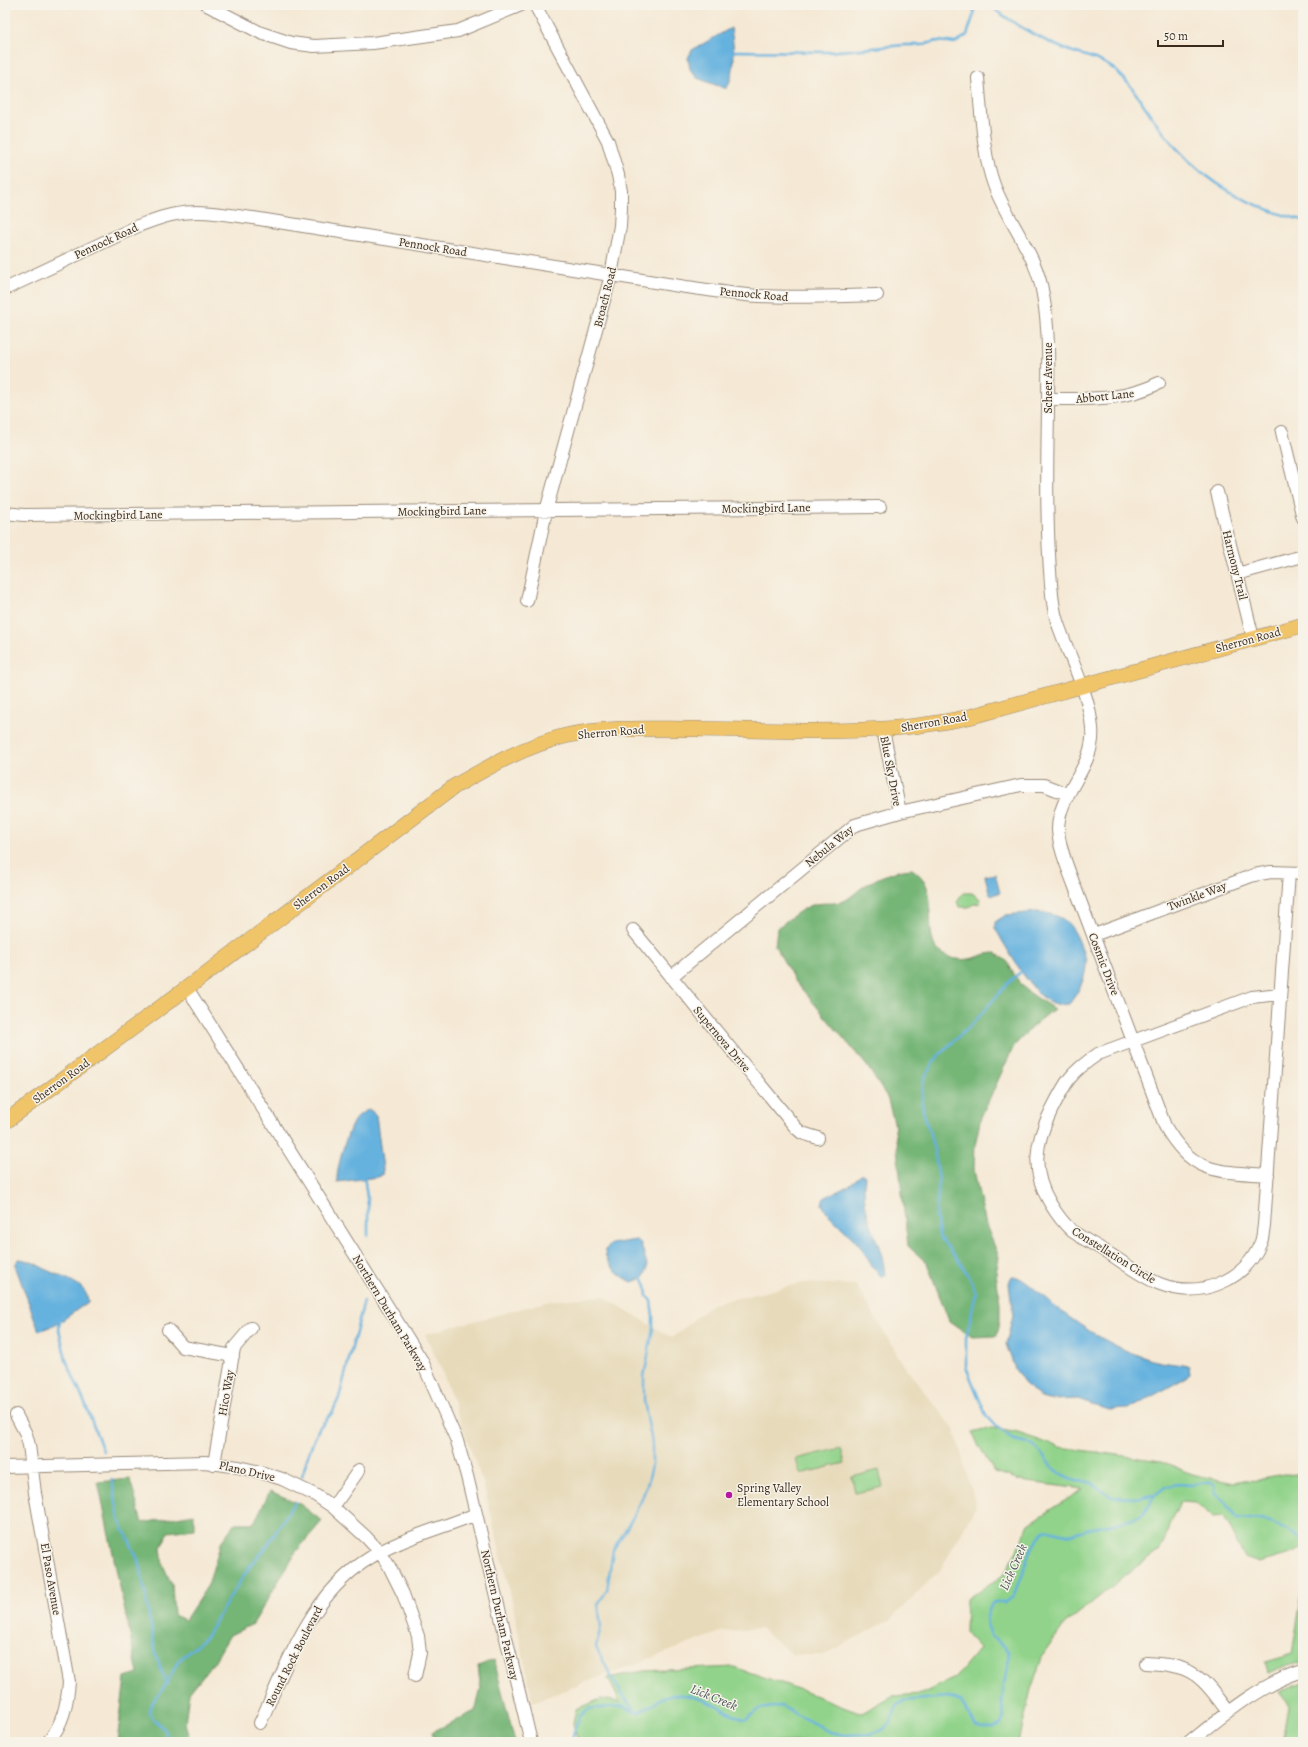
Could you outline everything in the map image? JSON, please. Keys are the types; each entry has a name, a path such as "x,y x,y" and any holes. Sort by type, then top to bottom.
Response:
{"main road":[{"name":"Sherron Road","path":"5,1122 187,988 455,786 503,759 542,743 587,732 638,729 856,731 918,727 948,721 1081,686 1303,625"}],"street":[{"path":"207,5 261,33 291,43 314,46 373,43 458,31 521,5"},
{"name":"Broach Road","path":"527,601 546,511 611,275 620,226 621,208 621,191 613,156 600,123 535,5"},
{"name":"Scheer Avenue","path":"978,78 987,149 994,184 1028,248 1041,282 1047,329 1048,528 1054,606 1056,619 1081,686"},
{"name":"Pennock Road","path":"5,289 138,226 178,213 196,212 253,218 686,287 759,296 806,298 877,295"},
{"name":"Abbott Lane","path":"1048,400 1125,396 1143,391 1159,383"},
{"path":"1282,432 1303,518"},
{"name":"Harmony Trail","path":"1217,492 1253,638"},
{"name":"Mockingbird Lane","path":"5,513 24,516 880,507"},
{"path":"1237,574 1303,556"},
{"name":"Cosmic Drive","path":"1081,686 1090,714 1092,739 1087,761 1067,794 1061,814 1058,829 1061,845 1073,882 1165,1126 1174,1141 1186,1156 1199,1164 1219,1171 1268,1175"},
{"name":"Blue Sky Drive","path":"883,730 900,812"},
{"name":"Nebula Way","path":"671,977 848,830 863,821 1021,785 1044,785 1067,794"},
{"name":"Twinkle Way","path":"1094,936 1254,874 1271,872 1303,874"},
{"name":"Constellation Circle","path":"1280,994 1252,997 1098,1054 1078,1068 1065,1083 1046,1121 1039,1141 1036,1158 1039,1180 1045,1195 1057,1215 1072,1230 1160,1284 1192,1291 1219,1285 1239,1272 1254,1256 1261,1242 1264,1225 1289,872"},
{"name":"Supernova Drive","path":"633,930 796,1128 802,1133 818,1138"},
{"name":"Northern Durham Parkway","path":"187,988 422,1361 457,1441 531,1742"},
{"name":"Hico Way","path":"214,1464 234,1348 251,1328"},
{"path":"168,1330 184,1347 233,1356"},
{"name":"El Paso Avenue","path":"16,1415 26,1434 29,1445 69,1682 68,1697 61,1722 48,1742"},
{"name":"Plano Drive","path":"5,1466 205,1462 238,1467 282,1479 315,1495 333,1507 366,1536 380,1552 403,1594 418,1636 420,1653 415,1676"},
{"path":"333,1507 359,1470"},
{"name":"Round Rock Boulevard","path":"260,1723 308,1623 318,1606 344,1576 361,1563 380,1552 476,1514"},
{"path":"1146,1662 1178,1667 1194,1674 1208,1686 1228,1712"},
{"path":"1190,1742 1228,1712 1261,1689 1289,1675 1303,1671"}],"shaded area":[{"name":"Spring Valley Elementary School","path":"803,1283 856,1285 905,1367 954,1429 976,1506 941,1569 890,1620 823,1655 793,1655 761,1629 721,1632 533,1702 510,1592 483,1483 442,1371 425,1334 550,1301 603,1296 672,1338 712,1304"}],"green space":[{"path":"912,869 926,884 929,893 933,942 940,952 950,957 962,960 996,953 1008,962 1014,975 1027,991 1054,1009 1033,1026 1014,1046 981,1117 975,1145 974,1169 978,1190 986,1225 999,1257 996,1273 1000,1303 1000,1320 997,1336 972,1337 949,1321 927,1263 908,1246 894,1122 887,1097 867,1066 795,981 775,946 777,928 811,905 842,902 882,876"},
{"path":"963,893 972,893 980,899 980,903 968,907 959,907 957,901"},
{"path":"992,1428 1018,1433 1059,1447 1161,1461 1192,1474 1234,1483 1285,1474 1301,1475 1300,1462 1303,1462 1303,1548 1294,1553 1259,1563 1245,1558 1224,1516 1213,1517 1196,1503 1180,1502 1170,1522 1166,1537 1159,1551 1126,1575 1064,1625 1043,1655 1031,1689 1019,1742 697,1742 690,1740 578,1742 573,1723 576,1709 601,1699 620,1702 608,1678 644,1671 734,1667 862,1713 892,1696 921,1694 955,1678 979,1649 965,1631 966,1599 1002,1576 1015,1555 1029,1524 1083,1489 1027,1482 994,1472 972,1433"},
{"path":"841,1448 845,1463 800,1474 796,1459"},
{"path":"879,1470 883,1487 855,1493 852,1477"},
{"path":"130,1479 142,1523 194,1514 194,1529 168,1532 161,1548 163,1565 172,1585 174,1615 185,1620 208,1585 221,1542 235,1523 254,1523 270,1491 300,1504 322,1521 295,1553 253,1624 230,1635 214,1662 189,1693 185,1723 190,1742 117,1742 125,1678 138,1674 98,1482"},
{"path":"1303,1588 1303,1662 1282,1667 1268,1673 1265,1662 1292,1654"},
{"path":"494,1660 515,1742 435,1742 432,1732 475,1711 481,1689 478,1666"},
{"path":"1303,1683 1303,1742 1283,1742 1289,1706 1278,1692"}],"water":[{"path":"731,28 734,58 732,73 727,88 697,78 690,69 688,58 692,50"},
{"path":"995,874 1000,893 990,895 985,876"},
{"path":"1036,912 1048,913 1064,920 1075,932 1086,960 1082,984 1069,1004 1055,1004 1050,1002 1035,989 1027,980 995,928 995,922 1006,915"},
{"path":"369,1109 376,1115 383,1169 382,1175 378,1177 337,1182 340,1160 351,1126 357,1117"},
{"path":"861,1175 865,1176 865,1203 883,1262 885,1275 883,1277 873,1268 855,1240 834,1220 822,1204 824,1198 848,1186"},
{"path":"636,1240 641,1244 647,1265 647,1271 643,1278 632,1282 610,1265 605,1250 611,1244"},
{"path":"19,1259 32,1262 74,1282 84,1291 88,1302 57,1324 39,1331 16,1268 16,1263"},
{"path":"1012,1276 1022,1280 1069,1317 1103,1339 1139,1356 1166,1363 1189,1366 1190,1373 1187,1377 1128,1409 1109,1410 1078,1399 1049,1400 1041,1398 1024,1383 1015,1369 1006,1344 1013,1315 1009,1283"}],"waterway":[{"path":"732,51 828,52 904,45 922,45 937,41 955,43 967,35 974,14 974,5"},
{"path":"989,5 1033,34 1062,48 1103,62 1115,70 1129,84 1157,124 1177,149 1192,164 1225,189 1262,207 1303,220"},
{"path":"1023,970 1009,982 974,1022 939,1055 924,1079 922,1094 923,1110 934,1149 939,1180 936,1213 939,1236 959,1261 971,1280 976,1293 966,1338 966,1367 986,1415 997,1427 1014,1440 1028,1443 1037,1449 1052,1467 1063,1475 1076,1481 1091,1482 1112,1497 1135,1498 1155,1495"},
{"path":"364,1175 368,1205 368,1236"},
{"path":"635,1712 614,1682 596,1647 601,1626 598,1604 607,1590 613,1550 631,1521 641,1501 652,1465 652,1443 644,1401 644,1377 653,1328 653,1316 651,1301 647,1296 646,1286 642,1277"},
{"path":"302,1476 309,1452 319,1428 332,1413 339,1398 364,1301"},
{"path":"60,1320 59,1329 66,1360 86,1406 103,1451"},
{"path":"112,1480 119,1519 140,1564 156,1655 166,1683"},
{"name":"Lick Creek","path":"572,1742 575,1728 580,1716 588,1709 622,1706 636,1713 666,1697 675,1695 695,1697 744,1720 760,1709 781,1706 830,1732 845,1735 871,1734 884,1729 890,1722 897,1706 903,1701 949,1697 961,1702 976,1726 982,1728 994,1728 1001,1724 1004,1717 1001,1700 1009,1658 1008,1651 991,1635 986,1619 991,1605 994,1602 1005,1602 1013,1597 1030,1552 1044,1531 1049,1530 1071,1535 1098,1526 1131,1520 1144,1513 1155,1495 1165,1487 1177,1484 1192,1485 1205,1482 1214,1484 1214,1493 1225,1502 1238,1518 1265,1521 1279,1525 1303,1540"},
{"path":"170,1742 165,1730 150,1715 149,1712 151,1705 167,1683 178,1661 206,1637 252,1563 264,1550 295,1502"}],"place":[{"name":"Spring Valley Elementary School","path":"729,1495"}]}
